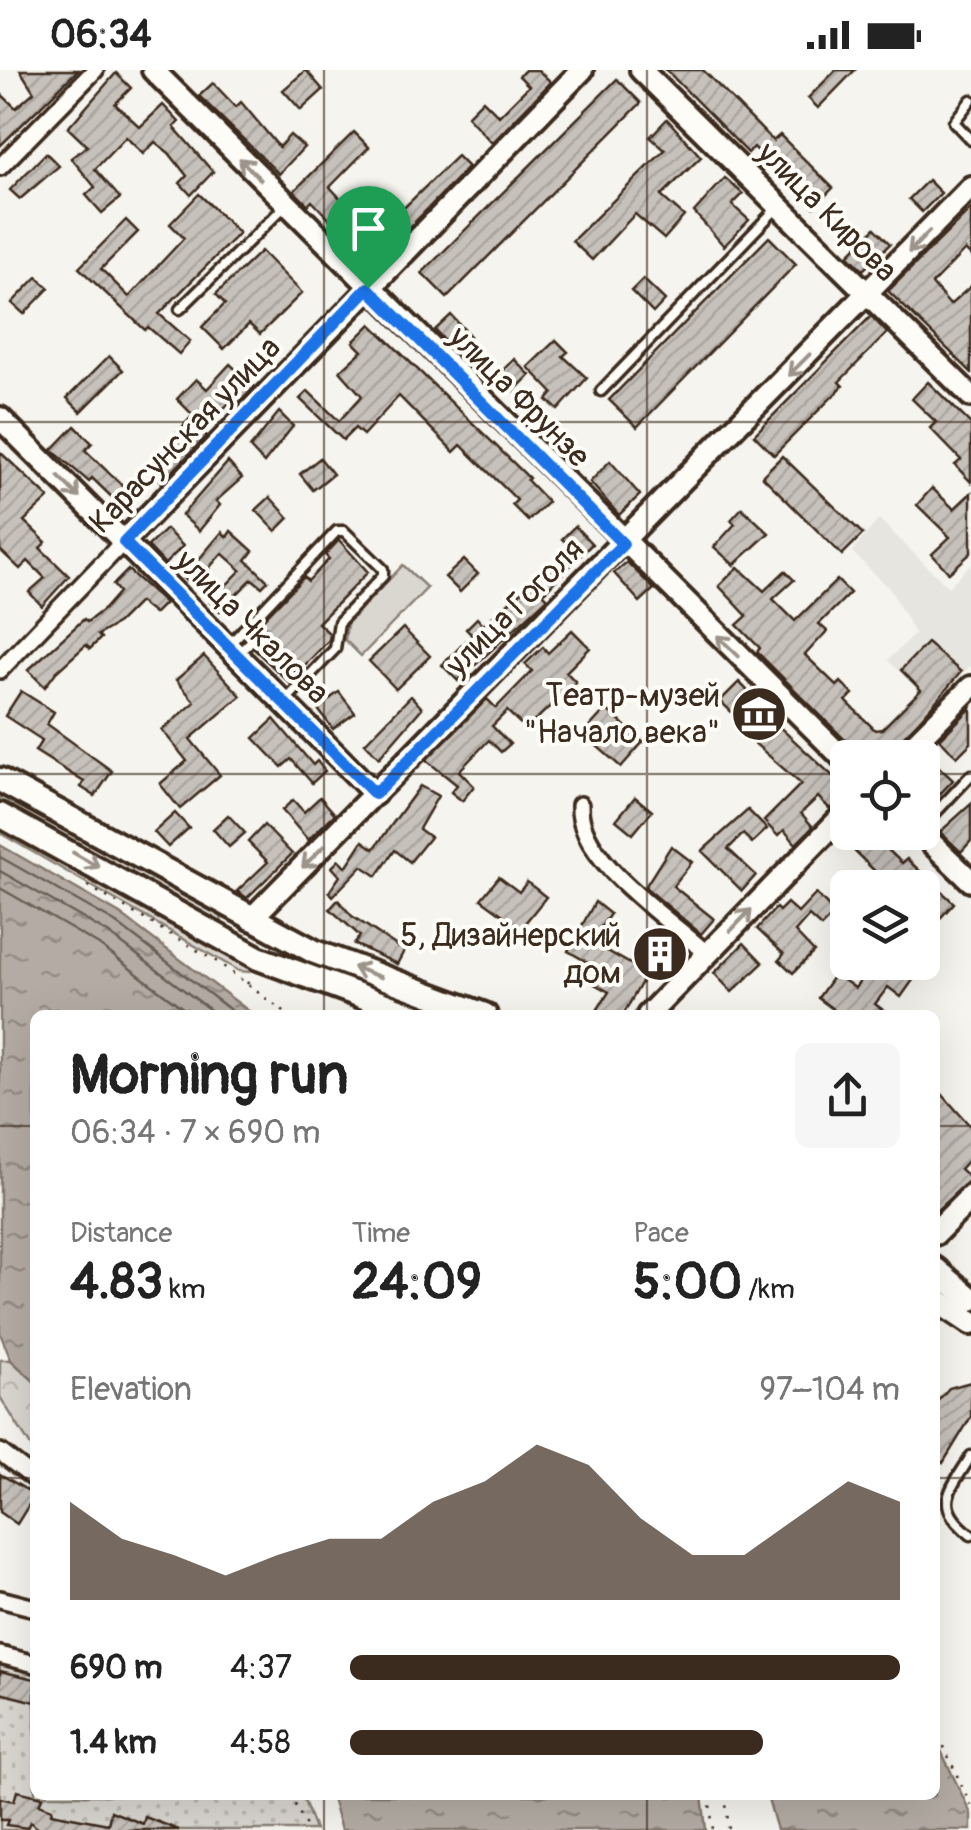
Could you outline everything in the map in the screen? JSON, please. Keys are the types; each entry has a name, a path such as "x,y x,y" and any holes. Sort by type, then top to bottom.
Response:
{"main road":[{"path":"0,780 69,814 315,952 472,1010"},
{"path":"0,815 234,944 400,1010"},
{"name":"улица Гоголя","path":"234,944 251,919"},
{"path":"940,1229 971,1197"},
{"path":"940,1273 971,1299"},
{"path":"940,1302 971,1323"}],"street":[{"path":"0,168 95,70"},
{"name":"улица Фрунзе","path":"152,70 623,544 830,745"},
{"name":"Карасунская улица","path":"0,670 582,70"},
{"name":"улица Кирова","path":"642,70 971,396"},
{"name":"улица Гоголя","path":"251,919 971,188"},
{"name":"улица Чкалова","path":"0,418 375,794"},
{"path":"918,740 971,687"},
{"path":"580,805 580,819 620,881 707,954"},
{"path":"653,1010 830,828"},
{"path":"940,849 971,881"},
{"path":"0,1452 30,1474"},
{"path":"0,1599 30,1607"},
{"path":"0,1655 30,1663"}],"lane":[{"path":"971,100 954,122 971,140"},
{"path":"180,309 286,205"},
{"path":"601,391 779,206"},
{"path":"233,650 243,630 338,532 357,544 384,572 342,618 335,648 284,702"},
{"path":"243,630 256,636 300,684"},
{"path":"233,650 256,636"},
{"path":"940,809 971,775"},
{"path":"971,1456 948,1496 946,1508 954,1522 971,1535"}],"path":[{"path":"75,878 187,942 281,1010"},
{"path":"246,984 252,976"},
{"path":"940,1738 971,1806"},
{"path":"293,1800 308,1830"},
{"path":"709,1800 713,1830"},
{"path":"726,1800 729,1830"}],"shaded area":[{"path":"879,519 948,587 971,564 971,665 932,705 888,660 915,634 890,589 852,552"}],"green space":[{"path":"403,565 427,588 361,656 345,640 347,624"},
{"path":"0,789 221,914 222,924 219,927 0,809"},
{"path":"0,823 251,964 249,972 239,971 0,833"},
{"path":"0,1360 11,1360 30,1377 30,1445 0,1397"},
{"path":"0,1645 30,1653 30,1800 304,1800 315,1830 0,1830"}],"water":[{"path":"0,845 120,914 247,1010 30,1010 30,1377 11,1360 0,1333"},
{"path":"940,1749 971,1814 971,1830 777,1830 768,1800 940,1800"},
{"path":"332,1800 703,1800 706,1830 341,1830"}],"building":[{"path":"20,70 78,70 0,146 0,93 16,108 34,92"},
{"path":"306,70 323,90 301,110 283,90"},
{"path":"525,70 538,70 551,82 492,143 467,116 483,100 499,116 529,86 519,76"},
{"path":"666,70 703,70 773,141 780,135 833,188 814,207 754,147 748,153"},
{"path":"836,70 855,70 818,108 808,98"},
{"path":"116,73 131,88 115,104 140,127 163,105 179,122 174,127 213,172 191,195 180,183 187,176 169,153 155,142 143,154 126,137 95,169 120,198 102,213 86,195 95,187 71,158 87,146 68,128"},
{"path":"617,79 641,103 447,298 422,273"},
{"path":"213,83 236,107 241,102 279,147 290,135 304,147 279,174 199,96"},
{"path":"667,119 701,157 661,196 684,216 664,239 635,214 592,260 572,241 665,150 650,137"},
{"path":"354,132 369,147 330,187 375,236 457,156 468,167 373,265 312,201 308,205 294,191"},
{"path":"46,153 59,166 20,199 10,190"},
{"path":"725,178 743,194 732,205 749,220 724,246 694,212"},
{"path":"928,180 941,193 922,212 909,199"},
{"path":"199,194 239,233 159,314 190,341 179,354 148,327 145,330 79,268 126,220 138,232 101,269 129,297 184,238 170,224"},
{"path":"971,209 971,256 965,250 932,284 950,305 971,286 971,372 888,291"},
{"path":"875,228 890,244 863,270 848,255"},
{"path":"769,237 796,264 637,427 609,400"},
{"path":"261,251 302,293 260,334 249,324 224,349 202,327 225,304 216,294"},
{"path":"37,277 49,288 24,314 12,303"},
{"path":"643,279 665,300 653,313 631,291"},
{"path":"451,315 470,336 454,351 435,330"},
{"path":"871,316 887,333 839,382 843,386 774,455 754,435"},
{"path":"371,324 529,478 548,502 528,521 512,505 517,500 461,445 454,452 399,396 363,435 355,428 343,440 300,399 308,391 339,421 362,396 340,371 362,351 353,342"},
{"path":"556,340 568,352 563,356 587,378 558,410 547,400 553,393 528,367"},
{"path":"109,356 123,370 81,412 67,398"},
{"path":"514,359 530,375 514,391 498,375"},
{"path":"230,364 255,387 238,404 233,399 219,413 203,433 207,436 162,482 150,469 165,456 161,451 193,415 177,399 196,379 207,389"},
{"path":"928,382 971,424 971,482 955,465 961,460 930,428 936,422 912,399"},
{"path":"279,412 293,426 264,463 250,448"},
{"path":"75,426 92,443 85,450 133,496 122,507 92,478 89,482 52,450"},
{"path":"0,452 49,498 24,521 46,542 40,548 69,576 42,606 29,592 45,578 28,561 20,569 0,550"},
{"path":"782,456 863,534 842,555 762,476"},
{"path":"320,458 333,474 313,490 300,474"},
{"path":"610,461 640,495 619,515 590,482"},
{"path":"228,462 242,478 216,501 220,505 199,531 182,515"},
{"path":"932,488 954,509 971,493 971,553 949,573 932,554 950,537 917,505"},
{"path":"270,497 289,518 276,531 256,510"},
{"path":"742,508 769,533 734,565 714,547 735,524 731,520"},
{"path":"575,526 592,544 543,593 548,598 458,681 442,665 472,635 466,629 477,618 483,625 543,573 569,545 562,539"},
{"path":"166,529 183,546 165,564 148,546"},
{"path":"231,531 253,551 246,560 268,581 262,587 252,579 220,611 210,602 241,570 222,553 194,586 183,578 222,532 227,537"},
{"path":"339,540 368,572 318,623 330,634 329,640 303,667 295,660 292,664 265,638 266,627 258,625 304,577 308,581 329,559 325,555"},
{"path":"464,560 478,574 460,592 445,577"},
{"path":"627,562 654,589 640,602 614,573"},
{"path":"738,567 764,591 785,571 794,580 773,599 795,621 837,580 850,593 819,624 827,631 805,655 837,686 841,682 853,694 846,701 875,730 882,729 921,690 901,670 927,643 961,672 902,740 845,740 757,652 760,648 737,625 747,616 719,586"},
{"path":"128,570 165,603 154,614 139,602 118,623 98,635 101,638 90,649 86,645 56,672 45,687 28,670 84,619 87,622 104,609 119,592 113,585"},
{"path":"403,628 430,656 396,689 369,661"},
{"path":"572,630 590,648 566,672 576,682 526,729 507,711 492,726 510,744 501,752 489,740 459,771 474,786 462,801 451,792 457,785 426,760 487,699 496,708 532,671 525,664 543,647 548,653"},
{"path":"204,656 241,696 190,739 220,775 180,809 160,784 187,761 162,730 195,702 176,680"},
{"path":"739,682 752,695 749,699 830,773 830,809 818,797 801,813 813,827 796,844 784,830 778,836 764,821 801,784 735,726 740,720 720,701"},
{"path":"21,691 54,712 47,724 112,771 95,796 81,787 84,782 35,751 42,740 5,716"},
{"path":"339,692 355,713 333,729 317,708"},
{"path":"411,696 422,708 379,758 365,743"},
{"path":"971,708 971,743 957,757 940,739"},
{"path":"606,709 643,742 621,767 583,734"},
{"path":"274,719 313,765 317,761 325,771 312,783 291,759 282,767 254,738"},
{"path":"940,768 953,780 940,794"},
{"path":"420,786 438,796 419,829 430,837 410,862 395,850 377,876 362,866 333,896 329,892 340,876 332,867 339,860 346,867 363,841 374,849"},
{"path":"320,797 335,814 308,840 282,810 293,800 304,812"},
{"path":"635,797 652,811 633,834 616,820"},
{"path":"971,804 971,841 961,852 940,832"},
{"path":"748,810 767,829 752,843 743,834 728,849 756,875 742,891 702,851"},
{"path":"175,813 189,828 168,847 154,832"},
{"path":"228,815 245,833 229,847 213,829"},
{"path":"264,825 292,854 247,898 237,891 268,862 248,842"},
{"path":"671,846 692,862 673,886 714,919 701,934 645,887"},
{"path":"853,850 888,850 902,863 907,859 919,870 874,870"},
{"path":"499,877 519,892 527,882 546,897 521,928 481,899"},
{"path":"940,890 954,903 940,918"},
{"path":"816,894 830,908 830,918 821,927 809,916 795,932 814,952 793,973 779,960 784,954 757,929 776,908 779,911 787,903 798,913"},
{"path":"338,900 352,916 404,951 397,964 354,944 360,936 330,909"},
{"path":"595,902 610,914 594,937 600,940 597,945 634,966 653,934 676,947 672,954 678,958 672,969 665,965 661,972 651,966 626,1010 597,1010 609,992 591,982 599,969 568,951"},
{"path":"744,943 763,963 732,992 714,973"},
{"path":"831,980 844,980 855,988 861,980 913,980 901,997 888,987 875,1004 883,1010 834,1010 818,998"},
{"path":"940,1096 971,1127 971,1157 960,1169 971,1179 940,1207"},
{"path":"971,1382 971,1417 943,1463 940,1398 949,1388"},
{"path":"0,1474 30,1492 30,1503 17,1524 0,1512"},
{"path":"0,1671 30,1678 30,1701 0,1693"},
{"path":"17,1791 30,1794 30,1800 41,1800 39,1804 52,1809 51,1813 108,1824 111,1811 143,1824 145,1817 179,1830 40,1830 30,1822 27,1828 6,1825 8,1820 0,1820 0,1798 14,1801"}],"place":[{"name":"Театр-музей \"Начало века\"","path":"759,714"},
{"name":"5, Дизайнерский дом","path":"660,954"}],"route":[{"path":"368,288 623,544 375,794 124,542 368,288"}]}
